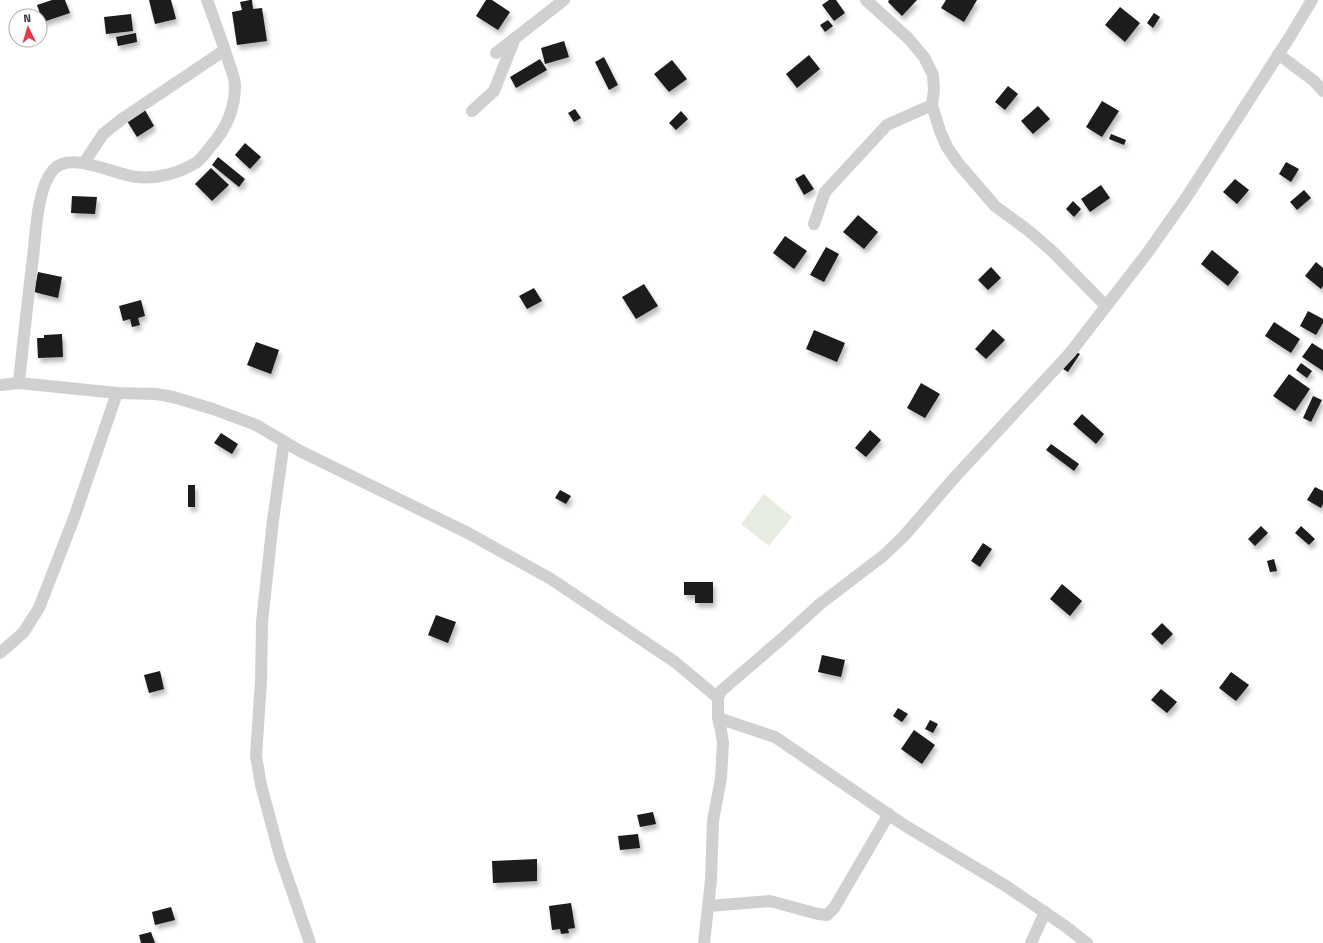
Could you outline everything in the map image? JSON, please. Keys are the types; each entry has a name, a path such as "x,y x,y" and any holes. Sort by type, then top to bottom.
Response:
{"street":[{"path":"19,383 40,203 46,181 54,169 65,163 84,162 114,172 137,177 157,177 176,172 198,161 221,135 233,108 236,84 207,0"},
{"path":"496,53 564,0"},
{"path":"866,0 908,38 924,57 933,75 934,90 932,105 940,131 947,147 958,163 995,206 1030,231 1053,252 1106,306"},
{"path":"704,943 709,906 713,821 722,778 723,743 718,718 718,698 721,691 820,604 883,556 904,536 954,477 1070,353 1148,252 1186,198 1312,0"},
{"path":"472,111 494,91 515,38"},
{"path":"84,162 103,134 122,119 224,50"},
{"path":"1278,54 1314,81 1323,91"},
{"path":"814,224 825,192 887,125 932,105"},
{"path":"0,385 19,383 117,393 156,394 195,403 256,425 300,451 468,533 551,579 675,662 718,698"},
{"path":"0,653 23,633 39,608 74,518 117,393"},
{"path":"284,442 273,520 262,622 261,681 256,756 260,785 280,856 310,943"},
{"path":"718,718 776,738 904,825 1006,886 1088,943"},
{"path":"709,906 770,901 827,915 834,908 889,814"},
{"path":"1031,943 1045,912"}],"shaded area":[{"path":"764,494 792,517 769,546 741,524"}],"building":[{"path":"52,0 65,0 70,13 48,20 48,8 38,8 37,5"},
{"path":"149,0 171,0 176,19 155,24"},
{"path":"252,0 253,9 262,8 267,41 237,45 232,12 242,10 240,2"},
{"path":"486,0 492,0 510,12 498,30 476,16"},
{"path":"829,0 836,0 845,13 834,21 822,5"},
{"path":"889,0 917,0 902,16 888,2"},
{"path":"946,0 977,0 964,22 941,8"},
{"path":"1120,7 1140,23 1125,42 1105,25"},
{"path":"1154,13 1160,17 1153,28 1147,23"},
{"path":"131,14 133,31 106,34 104,17"},
{"path":"828,20 833,26 825,32 820,25"},
{"path":"136,33 137,42 118,46 116,37"},
{"path":"564,41 569,57 545,64 541,48"},
{"path":"809,55 820,69 797,88 786,74"},
{"path":"604,57 618,85 609,90 595,62"},
{"path":"540,59 547,70 516,88 510,77"},
{"path":"672,60 687,79 669,92 654,74"},
{"path":"1008,86 1018,94 1005,110 995,102"},
{"path":"1102,101 1119,111 1102,137 1086,127"},
{"path":"1038,106 1050,119 1033,134 1021,121"},
{"path":"575,109 581,118 574,122 568,113"},
{"path":"145,110 154,126 137,137 127,121"},
{"path":"681,111 688,119 676,130 669,123"},
{"path":"1111,134 1126,140 1124,145 1109,139"},
{"path":"245,143 261,157 250,169 235,155"},
{"path":"218,157 245,179 239,187 212,165"},
{"path":"1286,162 1299,169 1291,182 1279,174"},
{"path":"211,168 229,185 212,201 195,184"},
{"path":"804,174 814,189 804,195 795,179"},
{"path":"1235,179 1249,190 1237,204 1223,192"},
{"path":"1101,185 1110,198 1090,212 1081,199"},
{"path":"1304,190 1311,198 1297,210 1290,202"},
{"path":"72,196 97,197 95,214 71,213"},
{"path":"1073,201 1081,209 1074,217 1066,209"},
{"path":"858,215 878,232 864,249 843,232"},
{"path":"785,236 807,251 794,269 773,253"},
{"path":"826,247 839,254 824,282 810,275"},
{"path":"1212,250 1239,272 1228,286 1201,264"},
{"path":"1316,262 1323,268 1323,286 1321,289 1305,276"},
{"path":"991,267 1001,278 988,290 978,280"},
{"path":"38,272 62,277 58,298 34,292"},
{"path":"644,284 658,306 636,319 622,297"},
{"path":"534,288 542,301 527,309 519,296"},
{"path":"141,300 145,316 138,318 140,325 132,327 130,319 123,321 119,306"},
{"path":"1308,311 1323,319 1323,323 1316,335 1300,326"},
{"path":"1274,322 1300,339 1291,353 1265,336"},
{"path":"993,329 1005,340 986,359 975,349"},
{"path":"814,330 845,343 837,362 806,349"},
{"path":"62,334 63,357 38,358 37,338 44,338 44,335"},
{"path":"256,342 279,350 271,374 247,365"},
{"path":"1312,343 1323,350 1323,371 1302,357"},
{"path":"1076,352 1080,354 1068,372 1063,369"},
{"path":"1301,363 1312,371 1307,378 1296,370"},
{"path":"1289,374 1310,389 1295,411 1273,396"},
{"path":"921,383 940,394 925,418 907,408"},
{"path":"1313,396 1322,400 1311,422 1303,418"},
{"path":"1082,414 1104,434 1096,444 1073,424"},
{"path":"870,430 881,440 866,457 855,448"},
{"path":"221,433 238,444 232,454 214,443"},
{"path":"1051,444 1079,464 1074,471 1046,450"},
{"path":"188,485 195,485 195,507 188,507"},
{"path":"1315,487 1323,491 1323,504 1321,508 1307,500"},
{"path":"560,490 571,496 566,504 555,498"},
{"path":"1261,526 1268,533 1255,546 1248,539"},
{"path":"1301,526 1315,539 1309,545 1295,533"},
{"path":"983,543 992,549 980,567 971,561"},
{"path":"1274,559 1277,571 1270,572 1267,561"},
{"path":"684,582 713,582 713,603 695,603 695,595 684,595"},
{"path":"1062,584 1082,601 1070,616 1050,599"},
{"path":"436,615 456,622 448,643 428,635"},
{"path":"1162,623 1173,634 1162,645 1151,634"},
{"path":"822,655 845,660 841,677 818,672"},
{"path":"160,671 164,689 149,693 144,675"},
{"path":"1231,672 1249,685 1236,701 1219,688"},
{"path":"1161,689 1177,702 1167,713 1151,700"},
{"path":"898,708 908,714 902,722 893,716"},
{"path":"930,720 938,724 933,733 925,729"},
{"path":"914,730 935,745 922,764 901,749"},
{"path":"653,812 656,824 640,827 637,815"},
{"path":"638,834 640,848 620,850 618,836"},
{"path":"537,859 537,881 493,883 492,861"},
{"path":"571,903 575,928 568,929 569,933 561,934 560,929 552,930 549,906"},
{"path":"171,907 175,920 155,925 152,912"},
{"path":"151,932 155,943 141,943 139,935"}]}
